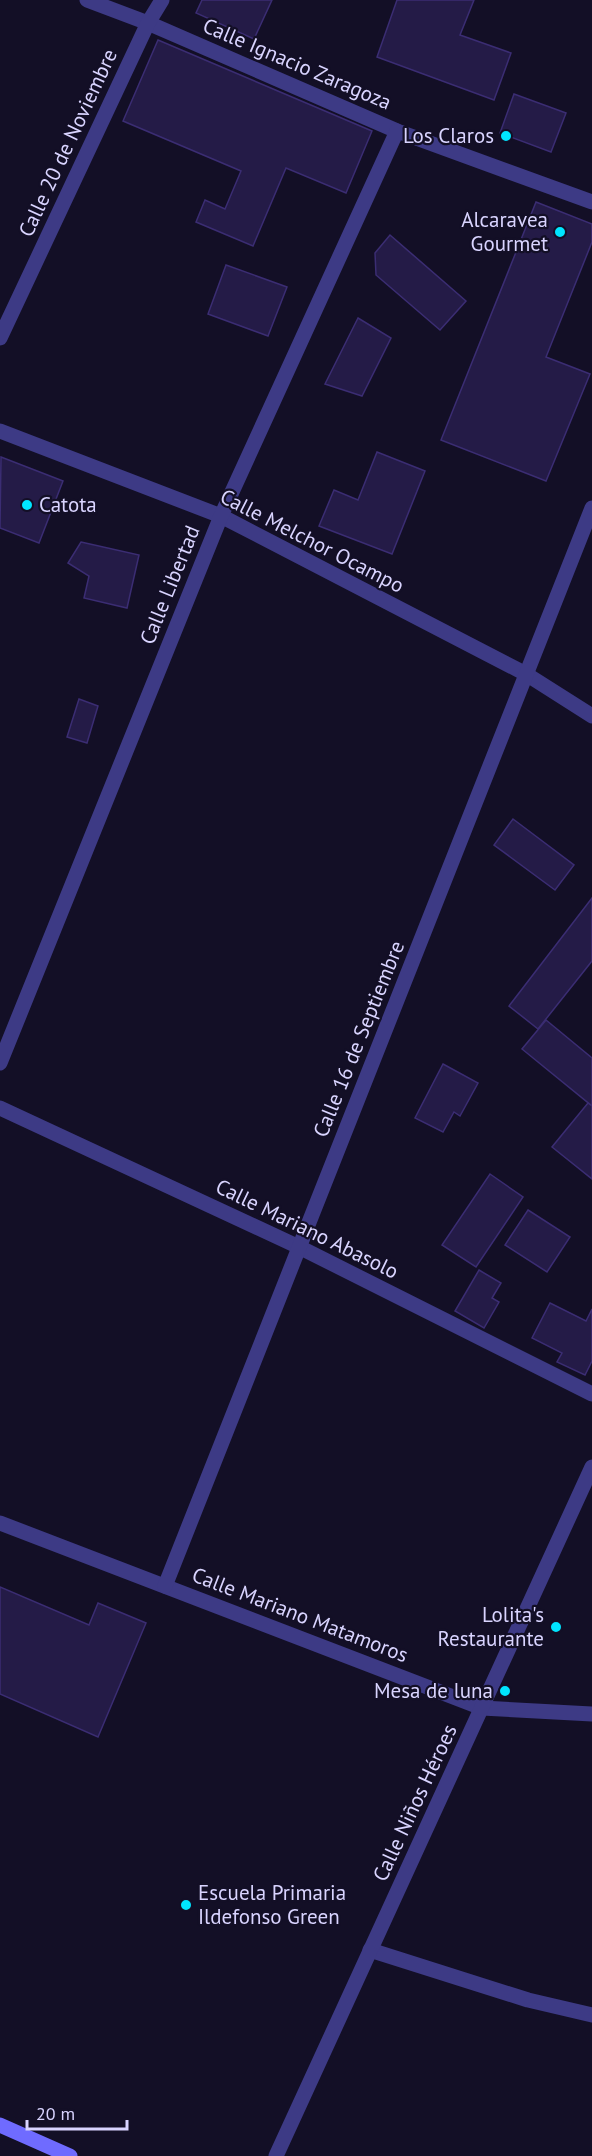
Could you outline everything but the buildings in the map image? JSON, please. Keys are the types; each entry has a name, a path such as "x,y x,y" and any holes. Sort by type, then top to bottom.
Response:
{"main road":[{"path":"0,2125 70,2156"}],"street":[{"name":"Calle Ignacio Zaragoza","path":"87,0 148,23 397,131 592,202"},
{"name":"Calle 20 de Noviembre","path":"0,338 148,23 162,0"},
{"name":"Calle Libertad","path":"0,1063 220,516 397,131"},
{"name":"Calle Melchor Ocampo","path":"0,431 220,516 526,674 592,716"},
{"name":"Calle 16 de Septiembre","path":"165,1586 592,508"},
{"name":"Calle Mariano Abasolo","path":"0,1108 299,1246 592,1394"},
{"name":"Calle Niños Héroes","path":"276,2156 592,1467"},
{"name":"Calle Mariano Matamoros","path":"0,1523 482,1707 592,1714"},
{"path":"370,1950 528,2000 592,2015"}],"place":[{"name":"Los Claros","path":"506,136"},
{"name":"Alcaravea Gourmet","path":"560,232"},
{"name":"Catota","path":"27,505"},
{"name":"Lolita's Restaurante","path":"556,1627"},
{"name":"Mesa de luna","path":"505,1691"},
{"name":"Escuela Primaria Ildefonso Green","path":"186,1905"}]}
